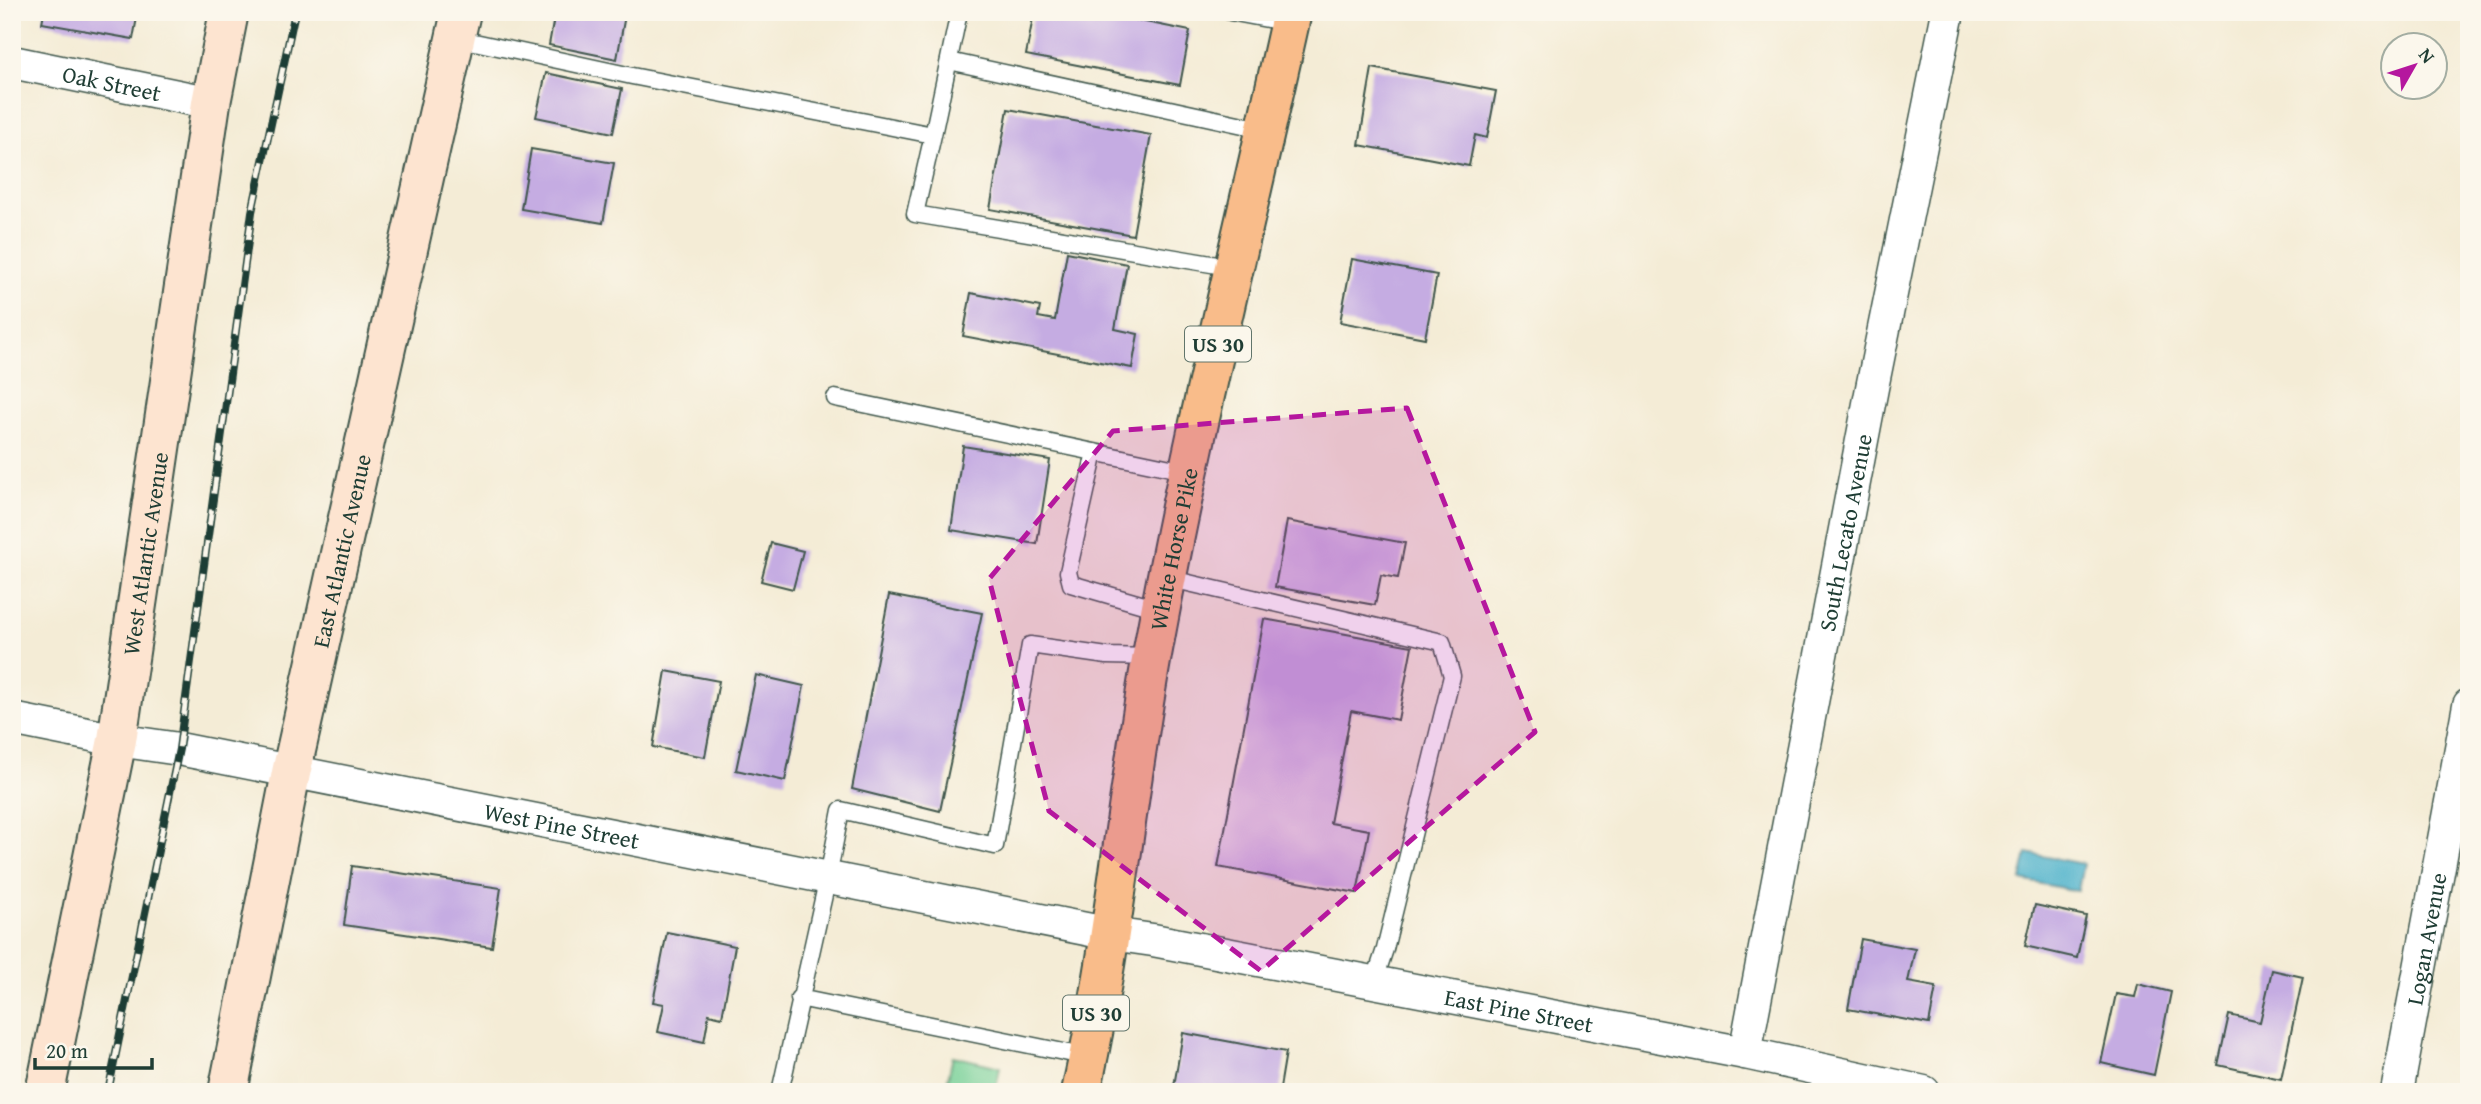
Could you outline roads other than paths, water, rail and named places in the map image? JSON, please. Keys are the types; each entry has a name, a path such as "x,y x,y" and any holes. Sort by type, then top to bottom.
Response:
{"highway":[{"name":"White Horse Pike","path":"1085,1075 1111,934 1114,897 1164,594 1291,17"}],"street":[{"name":"West Atlantic Avenue","path":"45,1092 117,740 211,103 229,12"},
{"name":"South Lecato Avenue","path":"1745,1054 1872,388 1948,12"},
{"name":"East Atlantic Avenue","path":"228,1092 291,772 459,25"},
{"name":"Oak Street","path":"12,62 211,103"},
{"name":"Logan Avenue","path":"2397,1092 2469,705"},
{"name":"West Pine Street","path":"12,719 178,749 1111,934"},
{"name":"East Pine Street","path":"1111,934 1745,1054 1924,1092"}],"lane":[{"path":"959,12 915,214 1235,268"},
{"path":"1230,12 1291,17"},
{"path":"459,25 645,79 933,135"},
{"path":"949,61 1266,131"},
{"path":"835,398 1190,472"},
{"path":"1095,452 1068,572 1071,584 1164,594 1442,642 1452,676 1388,936 1374,982"},
{"path":"780,1092 841,810 995,846 1031,645 1107,656 1152,657"},
{"path":"799,998 1085,1075"}],"water":[{"path":"2027,853 2083,864 2078,891 2021,880"}],"railway":[{"path":"108,1092 179,749 252,212 295,12"}]}
